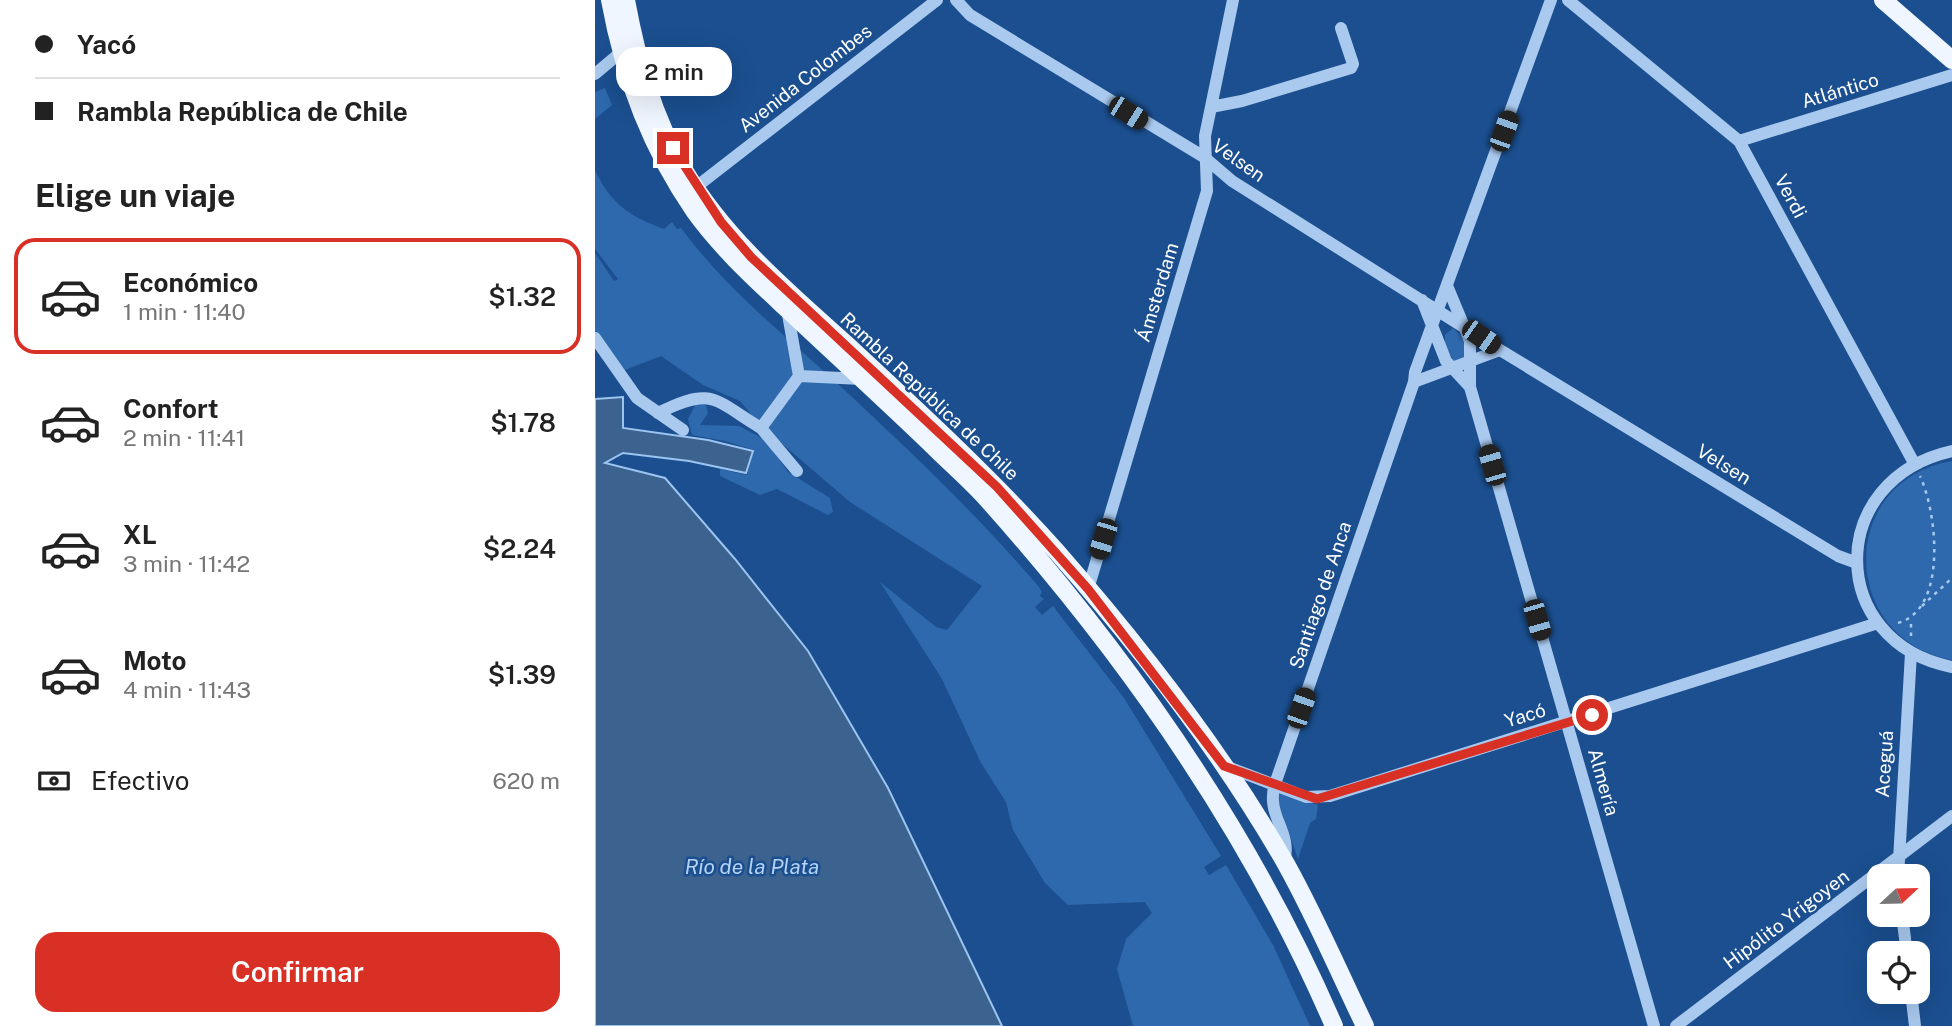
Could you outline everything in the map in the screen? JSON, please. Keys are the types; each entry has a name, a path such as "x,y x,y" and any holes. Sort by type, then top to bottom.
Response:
{"main road":[{"name":"Rambla República de Chile","path":"610,0 620,53 650,136 674,180 719,242 983,495 1051,573 1154,705 1202,777 1271,893 1334,1026"},
{"name":"Rambla República de Chile","path":"627,0 633,40 660,125 696,187 751,257 997,487 1088,589 1224,766 1284,861 1365,1026"},
{"path":"1883,0 1952,60"}],"street":[{"name":"Avenida Colombes","path":"696,187 937,0"},
{"name":"Velsen","path":"956,0 970,15 1204,158 1232,181 1462,323 1500,350 1838,556 1857,563"},
{"name":"Ámsterdam","path":"1088,589 1207,191 1204,158 1211,107 1233,0"},
{"name":"Santiago de Anca","path":"1284,861 1288,848 1271,800 1275,784 1414,382 1415,372 1448,288 1551,0"},
{"name":"Verdi","path":"1568,0 1739,141 1914,463"},
{"path":"1211,107 1242,101 1351,68 1353,64 1341,28"},
{"path":"595,74 620,53"},
{"name":"Atlántico","path":"1739,141 1952,75"},
{"name":"Almería","path":"1448,288 1470,341 1470,387 1654,1026"},
{"path":"1422,300 1452,370 1470,387"},
{"path":"761,428 799,376 787,309"},
{"path":"595,338 637,398 683,430"},
{"path":"1414,382 1500,350"},
{"path":"799,376 863,379"},
{"path":"658,413 693,397 708,397 761,428 797,471"},
{"path":"1952,451 1914,463 1897,474 1871,505 1863,523 1857,563 1867,605 1878,622 1911,653 1952,667"},
{"name":"Yacó","path":"1224,766 1306,797 1330,796 1567,723 1878,622"},
{"name":"Aceguá","path":"1898,864 1911,653"},
{"name":"Hipólito Yrigoyen","path":"1676,1026 1952,816"},
{"path":"1912,1004 1915,1026"}],"path":[{"path":"1914,463 1930,498 1935,525 1930,578 1922,606"},
{"path":"1878,622 1888,624 1912,619 1952,578"}],"shaded area":[{"path":"605,88 612,105 595,119 595,92"},
{"path":"595,170 614,200 631,214 664,229 672,222 677,229 681,228 732,287 937,478 1039,587 1042,592 1040,596 1044,599 1035,607 1042,615 1053,606 1124,698 1221,856 1204,867 1209,875 1226,865 1274,947 1310,1026 1133,1026 1117,969 1126,939 1152,913 1145,902 1068,905 1045,883 1013,830 1006,802 981,763 942,679 880,582 936,627 947,630 982,586 850,502 758,423 740,401 703,385 661,356 625,370 595,331 595,253 614,281 618,279 595,249"},
{"path":"1453,328 1464,338 1465,358 1454,361 1445,344 1445,335"},
{"path":"698,400 706,405 708,413 700,425 739,426 758,436 769,444 788,472 830,498 833,512 828,515 777,489 760,495 720,476 720,469 747,475 754,450 692,435 688,419"},
{"path":"1952,461 1952,660 1915,646 1888,623 1872,593 1866,560 1871,527 1887,497 1914,474"},
{"path":"1280,792 1318,805 1316,819 1310,823 1298,859 1277,799"}],"water":[{"name":"Río de la Plata","path":"623,397 623,428 708,440 753,451 746,473 689,461 623,453 605,463 665,478 735,559 808,651 888,788 1002,1026 595,1026 595,399"}],"route":[{"path":"673,148 685,171 721,222 751,257 962,453 1057,553 1164,684 1224,766 1317,799 1592,715"}]}
